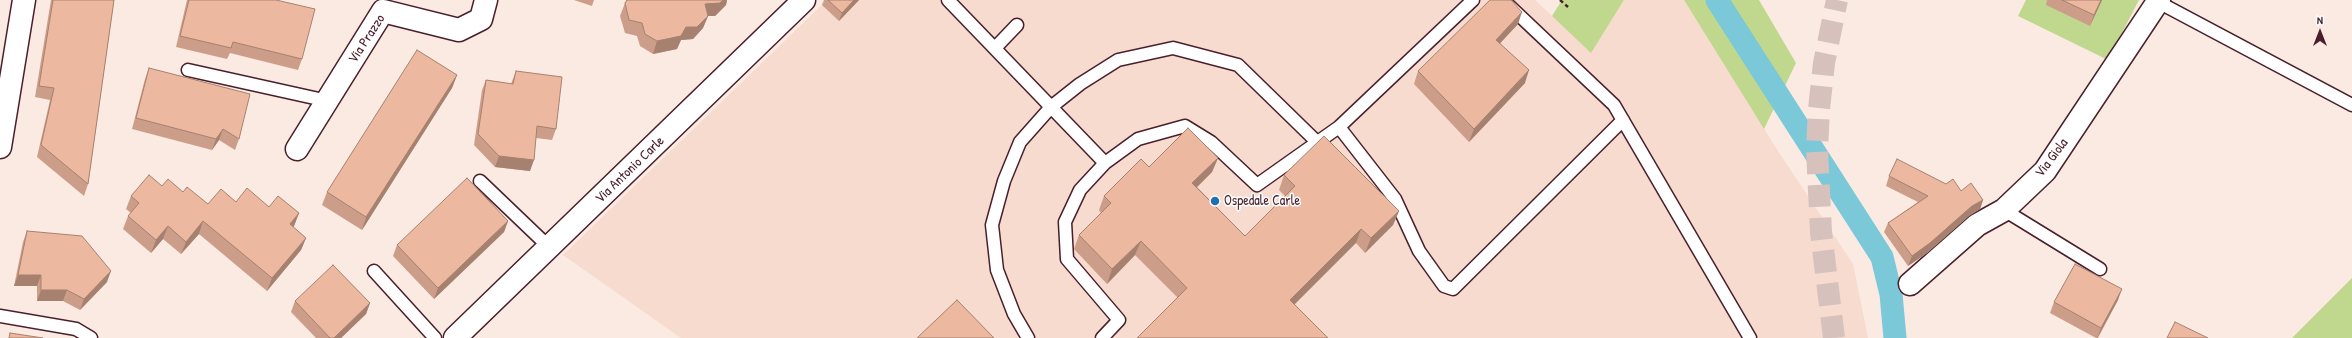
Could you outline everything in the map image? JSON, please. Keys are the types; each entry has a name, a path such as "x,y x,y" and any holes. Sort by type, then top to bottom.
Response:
{"street":[{"path":"0,147 24,0"},
{"name":"Via Prazzo","path":"297,149 383,11 459,30 480,19 486,0"},
{"name":"Via Antonio Carle","path":"455,338 804,0"},
{"name":"Via Giola","path":"1910,284 1977,225 2004,210 2045,171 2158,1"}],"lane":[{"path":"948,0 1105,162"},
{"path":"1102,338 1119,320 1067,259 1065,222 1080,190 1105,162 1138,139 1185,126 1210,142 1257,185 1339,127 1473,0"},
{"path":"1503,0 1614,105 1750,338"},
{"path":"2158,1 2352,105"},
{"path":"995,48 1017,26"},
{"path":"1028,338 1014,314 997,270 992,225 1004,180 1020,142 1051,107 1080,84 1118,60 1173,48 1238,65 1318,142"},
{"path":"188,70 328,101"},
{"path":"1339,127 1395,199 1419,251 1444,286 1453,289 1623,120"},
{"path":"480,180 549,247"},
{"path":"2004,210 2100,269"},
{"path":"374,271 435,338"},
{"path":"0,316 76,329 91,338"}],"path":[{"path":"1560,0 1568,7"}],"shaded area":[{"name":"Ospedale Carle","path":"827,0 1535,0 1591,52 1624,0 1684,0 1776,148 1853,264 1868,338 681,338 563,255"}],"green space":[{"path":"1562,0 1624,0 1591,53 1552,16"},
{"path":"1684,0 1759,0 1796,63 1764,129"},
{"path":"2026,0 2139,0 2108,60 2018,16"},
{"path":"2352,278 2352,338 2292,338"}],"building":[{"path":"53,0 114,0 88,184 41,145 54,88 39,86"},
{"path":"189,0 276,0 315,9 302,59 233,42 231,48 180,36"},
{"path":"627,0 723,0 720,3 705,4 708,16 697,27 686,27 681,36 657,41 645,34 642,23 629,20 625,3"},
{"path":"828,0 854,0 842,13"},
{"path":"1490,0 1511,0 1522,12 1496,40 1529,70 1474,129 1418,71"},
{"path":"2062,0 2101,0 2094,15"},
{"path":"417,50 457,75 366,217 327,192"},
{"path":"149,68 250,94 239,139 223,129 216,139 136,118"},
{"path":"516,71 562,77 556,129 537,126 534,160 499,156 478,134 486,80 513,84"},
{"path":"1188,128 1218,158 1192,183 1245,236 1295,186 1284,175 1324,136 1399,211 1371,238 1361,229 1290,300 1328,338 1137,338 1187,288 1141,241 1112,269 1079,235 1111,203 1104,196 1141,159 1149,167"},
{"path":"1897,159 1946,184 1953,179 1961,191 1971,183 1983,200 1972,206 1930,243 1912,256 1888,223 1928,196 1889,176"},
{"path":"149,175 162,186 168,179 183,192 187,187 208,204 221,189 236,202 247,188 269,207 278,196 299,213 290,224 306,238 272,278 203,221 186,242 168,226 156,240 128,216 139,203 131,196"},
{"path":"467,178 508,221 438,288 397,245"},
{"path":"27,231 82,236 111,271 84,299 67,290 41,290 41,275 18,275"},
{"path":"2075,264 2122,289 2101,328 2054,302"},
{"path":"333,265 370,303 334,338 330,338 295,301"},
{"path":"957,300 994,338 917,338"},
{"path":"2175,322 2208,338 2167,338"},
{"path":"10,333 43,338 9,338"}],"waterway":[{"path":"1717,0 1882,257 1891,294 1895,338"}],"tunnel":[{"path":"1834,338 1821,232 1817,150 1819,109 1824,63 1837,0"}],"place":[{"name":"Ospedale Carle","path":"1215,201"}]}
